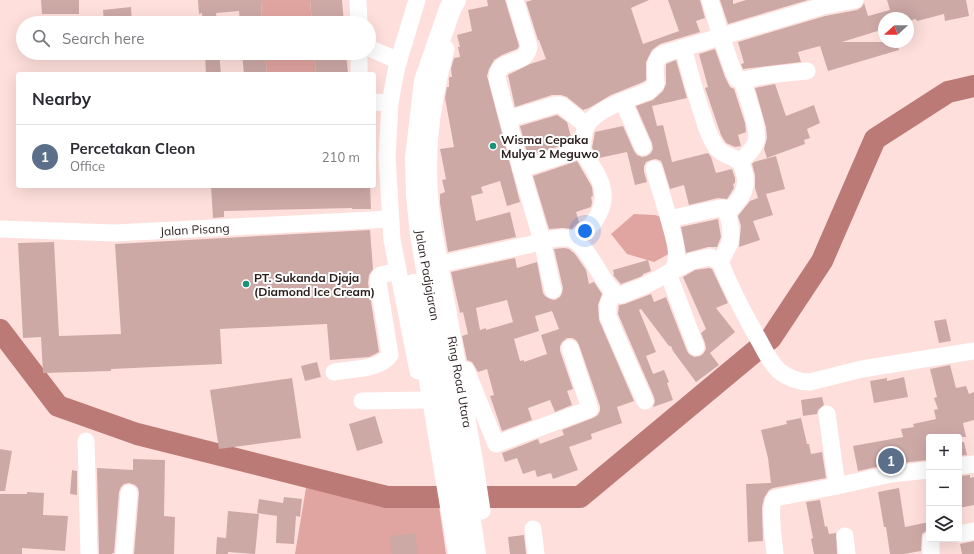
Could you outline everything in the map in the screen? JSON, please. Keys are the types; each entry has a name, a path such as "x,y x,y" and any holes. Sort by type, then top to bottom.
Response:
{"highway":[{"name":"Jalan Padjajaran","path":"441,0 437,7 413,78 406,120 402,161 403,201 417,336 455,468"},
{"name":"Jalan Padjajaran","path":"455,0 450,9 425,81 416,158 417,195 421,235 462,514 475,554"},
{"name":"Jalan Padjajaran","path":"459,554 462,514"},
{"path":"462,514 486,554"}],"street":[{"path":"358,0 359,16"},
{"path":"417,0 399,61 382,102 387,157 390,219 392,240 398,271 417,336 424,400 455,468"},
{"name":"Ring Road Utara","path":"455,468 452,335 428,192 428,157 435,93 451,34 464,0"},
{"path":"710,0 721,37 737,79 742,80 771,74 807,71"},
{"path":"574,240 593,223 604,204 604,195 599,178 581,149 586,125 597,115 623,101 652,89 656,84 655,68 657,59 663,54 721,37 822,3 855,0"},
{"path":"520,2 529,46 528,52 523,58 500,67 497,72 497,78 542,241 553,290"},
{"path":"684,48 698,102 708,132 716,147 740,162 745,176 745,188 740,200 727,213"},
{"path":"376,51 399,61"},
{"path":"359,60 359,72"},
{"path":"740,162 751,150 756,140 755,123 742,80"},
{"path":"623,101 643,147"},
{"path":"508,119 555,105 561,105 586,125"},
{"path":"521,169 581,149"},
{"path":"654,169 677,249 676,265 671,272"},
{"path":"668,219 724,208 727,213 730,231 729,243 720,262"},
{"name":"Jalan Pisang","path":"0,229 115,233 390,219"},
{"path":"440,264 542,241 558,238 570,238 583,248 614,292 621,296 692,261 710,257 720,262 726,278 769,358 778,370 790,378 802,382 810,382 862,369 974,350"},
{"path":"334,372 381,364 390,355 378,281 381,275 398,271"},
{"path":"671,272 696,347"},
{"path":"614,292 608,305 608,316 645,401"},
{"path":"452,335 496,444 590,409 570,348"},
{"path":"362,401 424,400"},
{"path":"827,414 837,486"},
{"path":"86,442 89,554"},
{"path":"962,466 974,464"},
{"path":"775,554 771,510 774,499 778,496 837,486 891,474 926,470"},
{"path":"124,554 129,493"},
{"path":"449,554 462,514"},
{"path":"533,529 536,554"},
{"path":"962,533 974,531"},
{"path":"845,536 847,554"},
{"path":"930,542 931,554"}],"shaded area":[{"path":"261,0 310,0 311,16 262,16"},
{"path":"266,60 315,60 316,72 267,72"},
{"path":"634,214 655,215 668,219 676,250 654,262 627,254 611,234"},
{"path":"306,488 383,504 438,499 446,554 295,554"}],"building":[{"path":"41,0 79,0 79,14 42,14"},
{"path":"198,0 261,0 262,16 239,16 239,11 216,13 216,16 202,16 202,13 199,14"},
{"path":"310,0 342,0 343,16 311,16"},
{"path":"487,0 505,0 519,46 517,49 494,60 487,76 520,202 507,206 500,181 481,187 483,193 471,196 476,221 510,212 516,237 448,252 440,203 440,194 445,192 442,180 446,179 440,149 454,147 445,98 447,87 449,87 449,77 452,77 451,69 454,58 460,57 458,47 460,47 457,35 472,31 468,10 488,6"},
{"path":"532,0 649,0 631,8 643,44 679,31 668,0 700,0 705,18 696,21 700,32 660,44 652,50 646,62 646,80 611,95 589,108 583,110 567,97 561,95 552,95 515,107 508,75 530,64 546,59 538,40 526,2"},
{"path":"720,0 733,0 733,4 746,0 808,0 728,24"},
{"path":"887,0 966,0 969,16 945,21 944,14 917,21 916,19 914,20 914,12 883,12 890,10"},
{"path":"864,3 868,16 878,13 878,31 842,42 878,42 878,48 898,48 899,50 828,71 820,46 798,52 801,62 743,69 741,64 744,63 738,42 825,16 857,10 862,7"},
{"path":"131,7 132,16 103,16 103,10"},
{"path":"715,49 725,77 730,87 734,89 745,123 746,132 738,135 741,146 735,147 726,143 721,135 705,88 708,87 699,54"},
{"path":"205,60 220,60 221,72 206,72"},
{"path":"243,60 266,60 267,72 244,72"},
{"path":"315,60 347,60 348,72 316,72"},
{"path":"676,60 687,98 652,106 657,126 663,125 672,162 708,153 711,157 716,173 732,169 735,183 733,184 734,188 727,199 718,198 689,205 684,185 670,189 661,161 656,159 646,162 644,166 647,182 635,185 627,152 599,158 592,148 595,132 623,126 637,155 642,157 651,153 653,149 652,143 636,106 653,100 663,91 666,84 666,64"},
{"path":"775,84 786,116 814,105 820,123 807,129 810,138 804,140 805,144 767,158 764,149 767,138 766,127 755,88"},
{"path":"557,115 567,122 571,137 574,137 573,142 528,156 520,126"},
{"path":"776,156 785,189 766,194 773,215 753,221 760,240 739,247 741,226 738,216 750,201 758,198 755,188 755,175 752,164 754,162"},
{"path":"577,161 592,187 593,196 591,197 591,207 576,212 579,222 572,229 549,229 533,176"},
{"path":"211,188 370,188 371,209 352,208 224,211 224,217 213,218"},
{"path":"718,219 721,237 717,247 708,247 686,253 681,227"},
{"name":"PT. Sukanda Djaja (Diamond Ice Cream)","path":"370,230 373,269 369,275 368,283 379,352 369,357 330,360 327,324 220,329 222,364 111,369 111,371 43,373 41,337 23,338 18,243 54,242 59,336 121,334 115,244"},
{"path":"554,249 569,249 575,254 586,270 589,284 594,282 602,294 598,305 599,320 634,401 617,407 622,423 591,434 592,439 569,447 578,470 553,479 551,473 537,477 535,470 523,474 517,458 505,462 502,453 538,439 540,444 564,435 562,430 598,415 600,406 579,345 576,340 567,338 560,346 560,351 573,389 567,391 572,405 555,412 550,400 528,408 532,420 502,431 490,396 494,395 487,369 478,372 472,362 467,360 462,336 468,334 463,312 460,313 451,272 515,258 517,268 537,262 543,293 550,299 555,300 560,297 563,288","holes":["507,300 513,322 486,330 486,328 480,330 476,308","552,311 559,329 541,335 547,354 524,362 524,360 520,361 514,339 539,331 535,316"]},
{"path":"648,260 651,271 640,277 621,284 613,275 613,270"},
{"path":"712,269 728,303 716,308 735,332 710,353 719,365 696,382 673,351 671,346 669,346 641,309 639,310 656,352 646,356 653,374 664,370 669,382 667,383 673,400 653,407 655,402 654,397 618,314 619,305 651,294 654,302 666,297 687,351 694,357 700,356 706,349 701,333 706,329 683,277 695,270"},
{"path":"946,319 951,341 939,343 934,321"},
{"path":"317,362 321,377 305,381 301,366"},
{"path":"950,365 956,388 966,386 969,394 974,392 974,420 963,423 966,437 962,437 962,434 926,434 926,460 890,464 858,471 853,446 903,437 901,429 914,427 913,424 936,419 934,410 938,409 934,398 937,397 930,369"},
{"path":"904,377 908,397 874,403 870,381 887,378 887,381"},
{"path":"292,378 301,438 219,449 210,390"},
{"path":"822,397 824,405 818,410 817,414 803,416 801,400"},
{"path":"375,416 383,443 357,451 349,424"},
{"path":"801,418 811,454 822,452 826,478 769,490 764,498 762,507 763,541 748,542 746,484 771,483 768,458 761,430 787,424 786,421"},
{"path":"962,442 964,442 967,455 962,456"},
{"path":"0,449 12,451 5,491 0,491"},
{"path":"133,459 165,460 164,516 175,517 174,554 134,554 139,493 138,488 135,485 129,483 124,484 119,492 114,553 99,554 97,468 133,470"},
{"path":"72,470 77,471 77,495 70,494"},
{"path":"970,475 970,478 974,477 974,505 962,507 962,506 962,476"},
{"path":"899,488 905,527 926,523 926,531 922,534 921,551 904,554 890,554 886,527 884,527 878,492"},
{"path":"27,492 44,493 43,515 68,516 65,551 22,548 22,554 0,554 0,494 27,494"},
{"path":"284,497 302,499 300,517 296,516 294,544 276,543 277,516 257,513 259,499 283,503"},
{"path":"820,500 825,527 827,526 829,534 836,533 837,554 814,554 811,539 813,538 806,502"},
{"path":"228,511 259,514 255,554 228,552 228,554 216,554 217,537 226,538"},
{"path":"415,533 418,554 392,554 390,536"},
{"path":"524,535 526,554 510,554 508,537"},
{"path":"974,541 974,554 962,554 960,544"}],"waterway":[{"path":"0,330 58,406 137,434 387,497 580,497 771,338 822,261 875,139 948,92 974,86"}],"place":[{"name":"Wisma Cepaka Mulya 2 Meguwo","path":"493,146"},
{"name":"PT. Sukanda Djaja (Diamond Ice Cream)","path":"246,284"},
{"name":"Percetakan Cleon","path":"891,461"}]}
